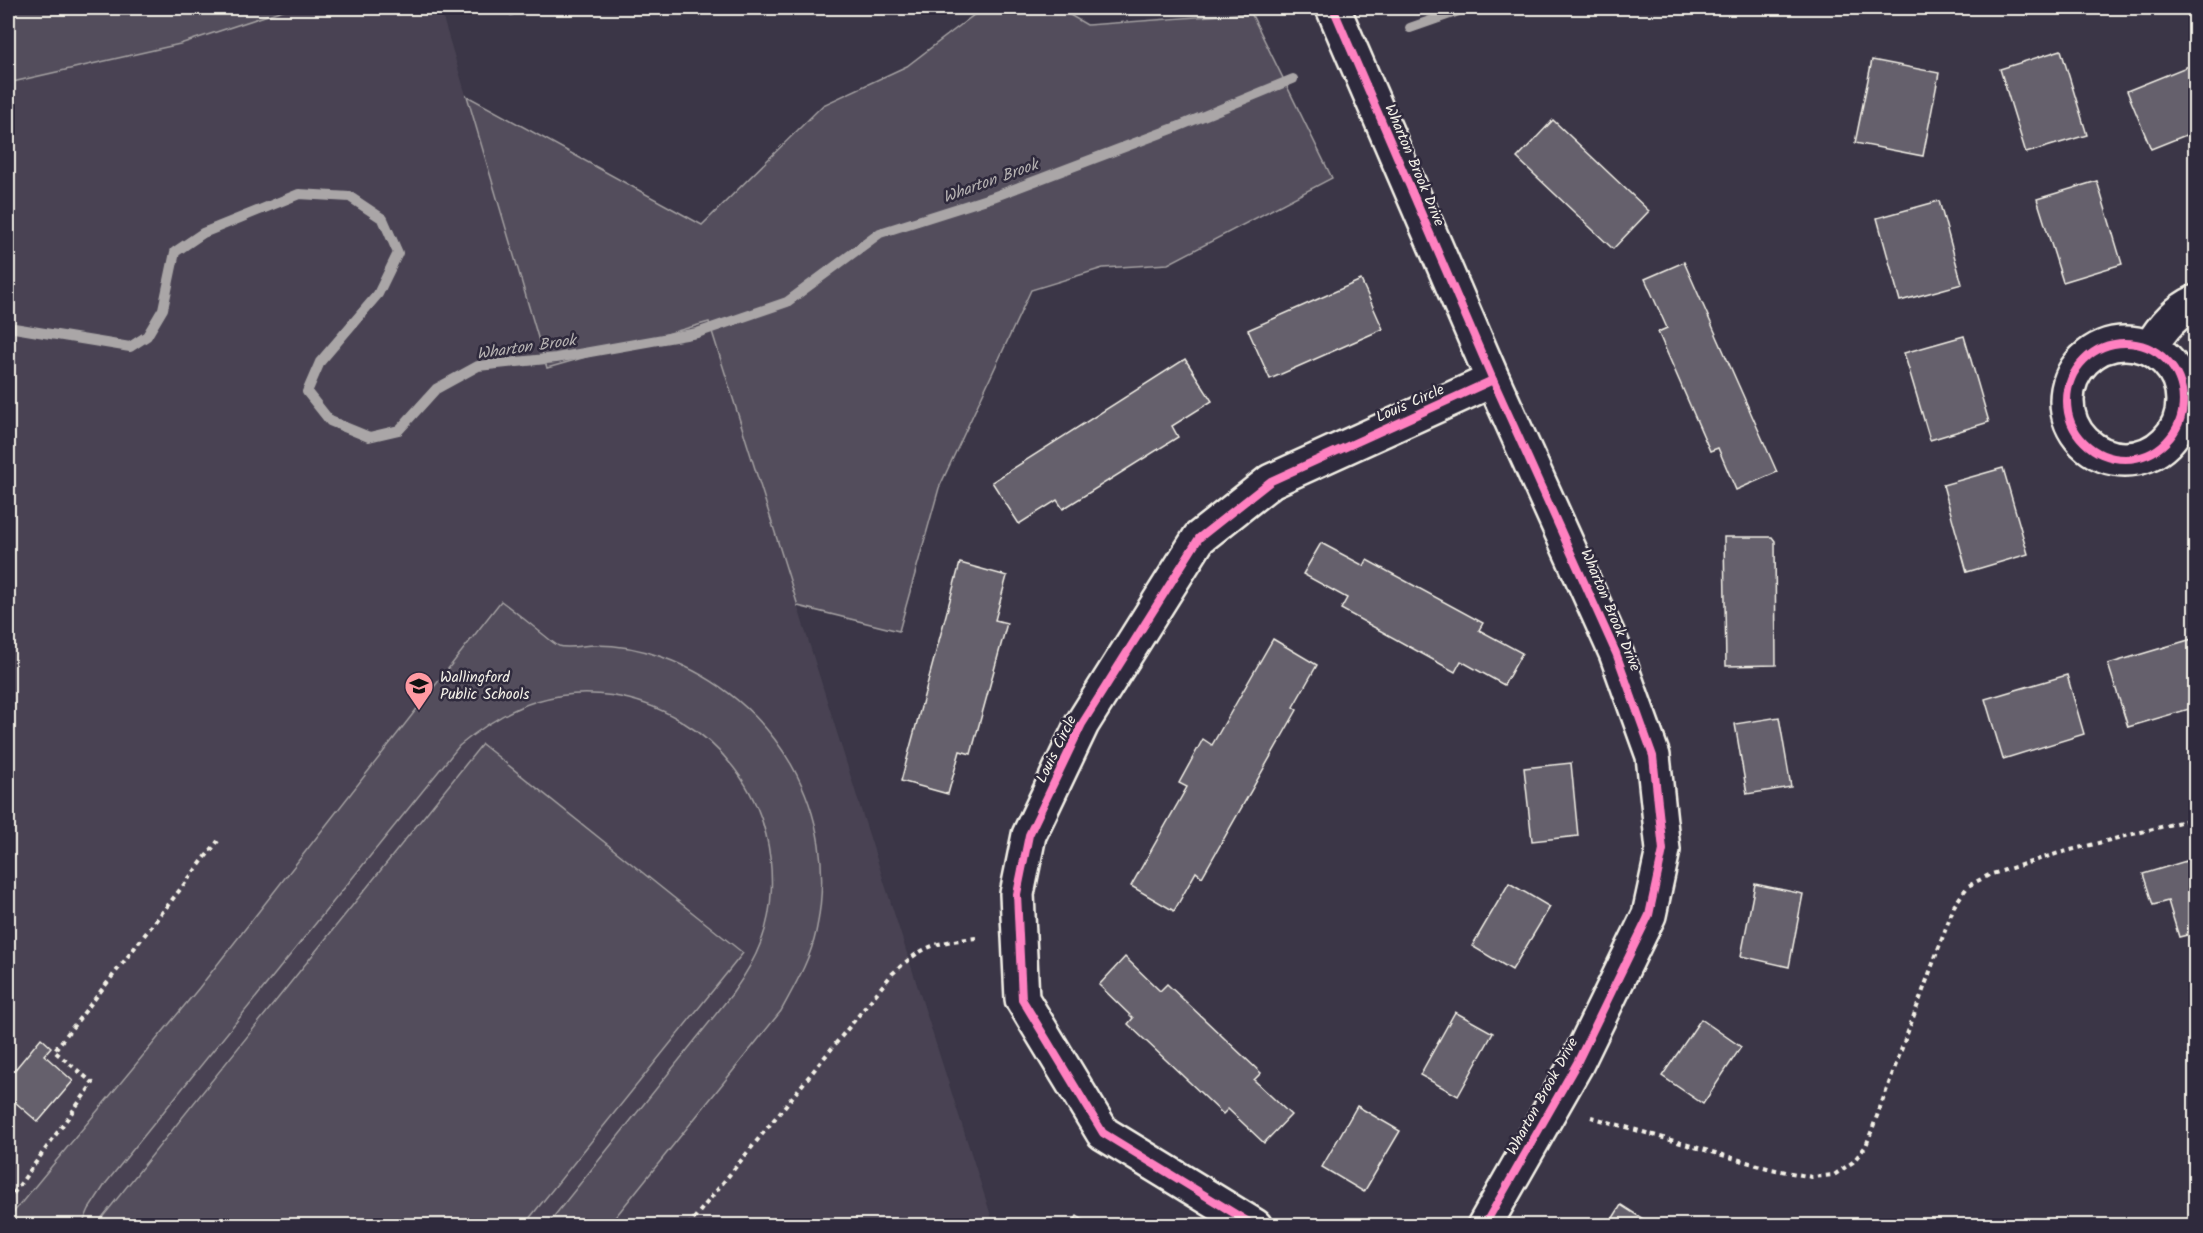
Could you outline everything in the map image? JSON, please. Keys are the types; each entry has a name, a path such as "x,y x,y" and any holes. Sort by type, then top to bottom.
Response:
{"street":[{"name":"Wharton Brook Drive","path":"1333,8 1493,380 1607,631 1653,756 1663,850 1649,915 1577,1063 1484,1226"},
{"path":"2150,348 2158,333 2184,307 2196,302"},
{"path":"2127,342 2150,348 2166,360 2178,376 2183,395 2182,415 2185,440 2133,459 2109,458 2087,446 2071,427 2066,402 2070,378 2084,358 2104,346 2127,342"},
{"name":"Louis Circle","path":"1255,1226 1103,1133 1022,999 1017,894 1029,835 1082,723 1199,538 1271,481 1493,380"}],"path":[{"path":"1591,1118 1771,1169 1812,1177 1834,1175 1853,1162 1866,1146 1954,906 1968,886 1989,875 2059,853 2196,818"},
{"path":"8,1201 93,1083 54,1050 218,841"},
{"path":"688,1226 892,974 915,953 939,942 976,938"}],"shaded area":[{"name":"Wallingford Public Schools","path":"8,8 440,8 547,367 709,322 863,816 994,1225 8,1225"},
{"path":"8,8 289,8 180,44 8,83"},
{"path":"983,8 1058,8 1087,25 1251,13 1332,178 1168,264 1103,268 1031,290 939,488 899,631 798,606 709,322 547,368 467,96 702,225 823,105 907,66"},
{"path":"501,601 559,646 603,645 637,650 662,657 702,676 738,700 768,730 792,765 809,803 819,844 822,887 816,932 810,952 781,1011 609,1225 547,1225 741,981 755,956 765,929 770,902 771,875 766,835 754,800 734,768 709,742 680,720 646,704 611,696 574,694 537,701 496,719 459,746 106,1183 89,1209 82,1225 8,1225 8,1219 199,988"},
{"path":"482,744 743,953 524,1225 96,1225"}],"building":[{"path":"508,8 534,8 511,15"},
{"path":"2061,50 2087,135 2026,153 2000,69"},
{"path":"1872,60 1939,73 1923,156 1855,143"},
{"path":"2196,63 2196,131 2151,149 2127,91"},
{"path":"1553,120 1649,211 1613,249 1517,158"},
{"path":"2097,181 2122,264 2063,282 2037,199"},
{"path":"1939,201 1962,284 1900,301 1877,218"},
{"path":"1684,262 1777,472 1736,490 1718,448 1710,451 1658,332 1667,328 1645,279"},
{"path":"1361,280 1383,329 1270,379 1248,330"},
{"path":"1964,336 1989,422 1930,440 1904,353"},
{"path":"1185,359 1212,401 1172,426 1178,437 1063,509 1057,500 1019,524 992,482"},
{"path":"2003,468 2028,554 1967,572 1943,485"},
{"path":"1724,537 1772,537 1775,541 1776,665 1726,666"},
{"path":"1321,543 1364,566 1367,560 1483,623 1479,630 1522,653 1504,685 1461,661 1455,672 1341,609 1347,598 1303,574"},
{"path":"960,563 1007,576 995,620 1007,623 971,754 960,751 948,794 901,781"},
{"path":"1273,639 1317,665 1293,707 1297,710 1202,877 1196,872 1174,911 1131,886 1187,787 1179,783 1203,739 1212,745"},
{"path":"2192,639 2196,649 2196,707 2128,727 2108,664"},
{"path":"2067,675 2084,734 2003,759 1985,699"},
{"path":"1779,717 1791,787 1747,794 1735,724"},
{"path":"1571,763 1578,836 1532,841 1524,768"},
{"path":"2196,858 2196,947 2191,934 2179,937 2168,901 2153,905 2143,874"},
{"path":"1509,883 1550,907 1512,970 1472,946"},
{"path":"1755,884 1803,894 1789,967 1741,956"},
{"path":"1125,957 1160,991 1167,984 1261,1073 1254,1080 1291,1115 1264,1143 1228,1109 1223,1114 1128,1024 1133,1018 1099,985"},
{"path":"1455,1012 1493,1033 1458,1096 1420,1075"},
{"path":"1701,1019 1741,1047 1703,1104 1662,1076"},
{"path":"41,1038 51,1047 44,1055 73,1081 38,1122 8,1096 8,1078"},
{"path":"1357,1106 1400,1131 1364,1192 1322,1167"},
{"path":"1621,1205 1654,1226 1608,1226"},
{"path":"1077,1216 1092,1226 1071,1226"}],"waterway":[{"name":"Wharton Brook","path":"1410,28 1467,8"},
{"name":"Wharton Brook","path":"8,327 130,347 147,336 163,309 175,252 203,233 299,194 350,197 383,219 398,253 378,294 320,362 307,392 330,421 369,437 399,430 436,389 478,366 556,358 697,333 787,302 880,233 993,197 1177,127 1293,79"}],"cycle path":[{"path":"1333,8 1493,380 1616,653 1653,756 1663,850 1649,915 1577,1063 1484,1226"},
{"path":"2125,343 2147,347 2166,360 2179,379 2183,401 2179,423 2166,442 2147,455 2125,459 2103,455 2084,442 2071,423 2067,401 2071,379 2084,360 2103,347 2125,343"},
{"path":"1255,1226 1103,1133 1022,999 1017,894 1029,835 1082,724 1199,538 1271,481 1493,380"}],"place":[{"name":"Wallingford Public Schools","path":"419,712"}]}
